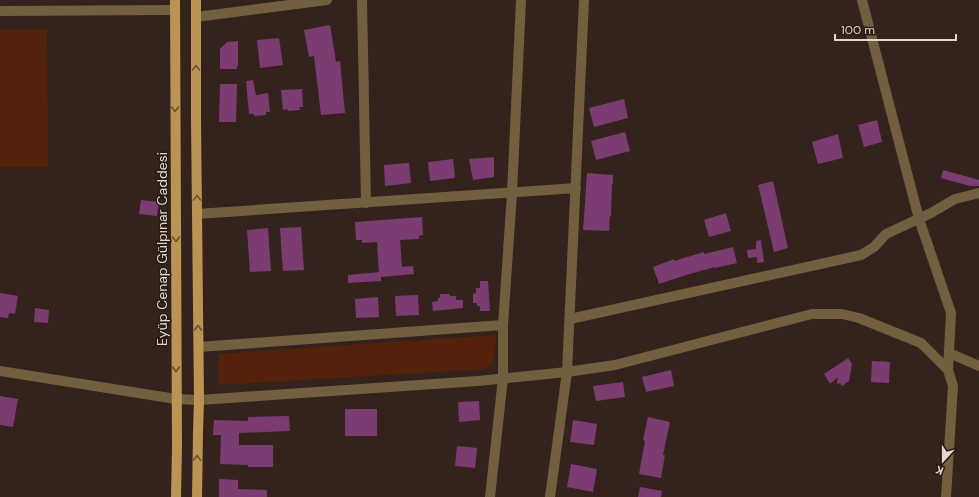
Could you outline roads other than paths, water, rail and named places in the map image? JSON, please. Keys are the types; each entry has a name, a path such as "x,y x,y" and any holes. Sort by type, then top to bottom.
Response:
{"main road":[{"path":"196,0 199,347 197,497"},
{"name":"Eyüp Cenap Gülpınar Caddesi","path":"175,5 176,497"}],"street":[{"path":"196,17 327,0"},
{"path":"362,0 366,203"},
{"path":"490,497 503,378 503,325 512,193 521,0"},
{"path":"550,497 568,372 584,0"},
{"path":"862,0 919,219 951,313 948,370 953,386 946,497"},
{"path":"0,11 175,5"},
{"path":"197,214 576,188"},
{"path":"570,318 861,256 874,247 886,234 931,213 954,199 979,193"},
{"path":"0,371 176,399 199,400 478,381 568,372 614,365 812,314 842,314 859,318 921,343 948,370"},
{"path":"199,347 503,325"},
{"path":"949,353 979,366"}]}
